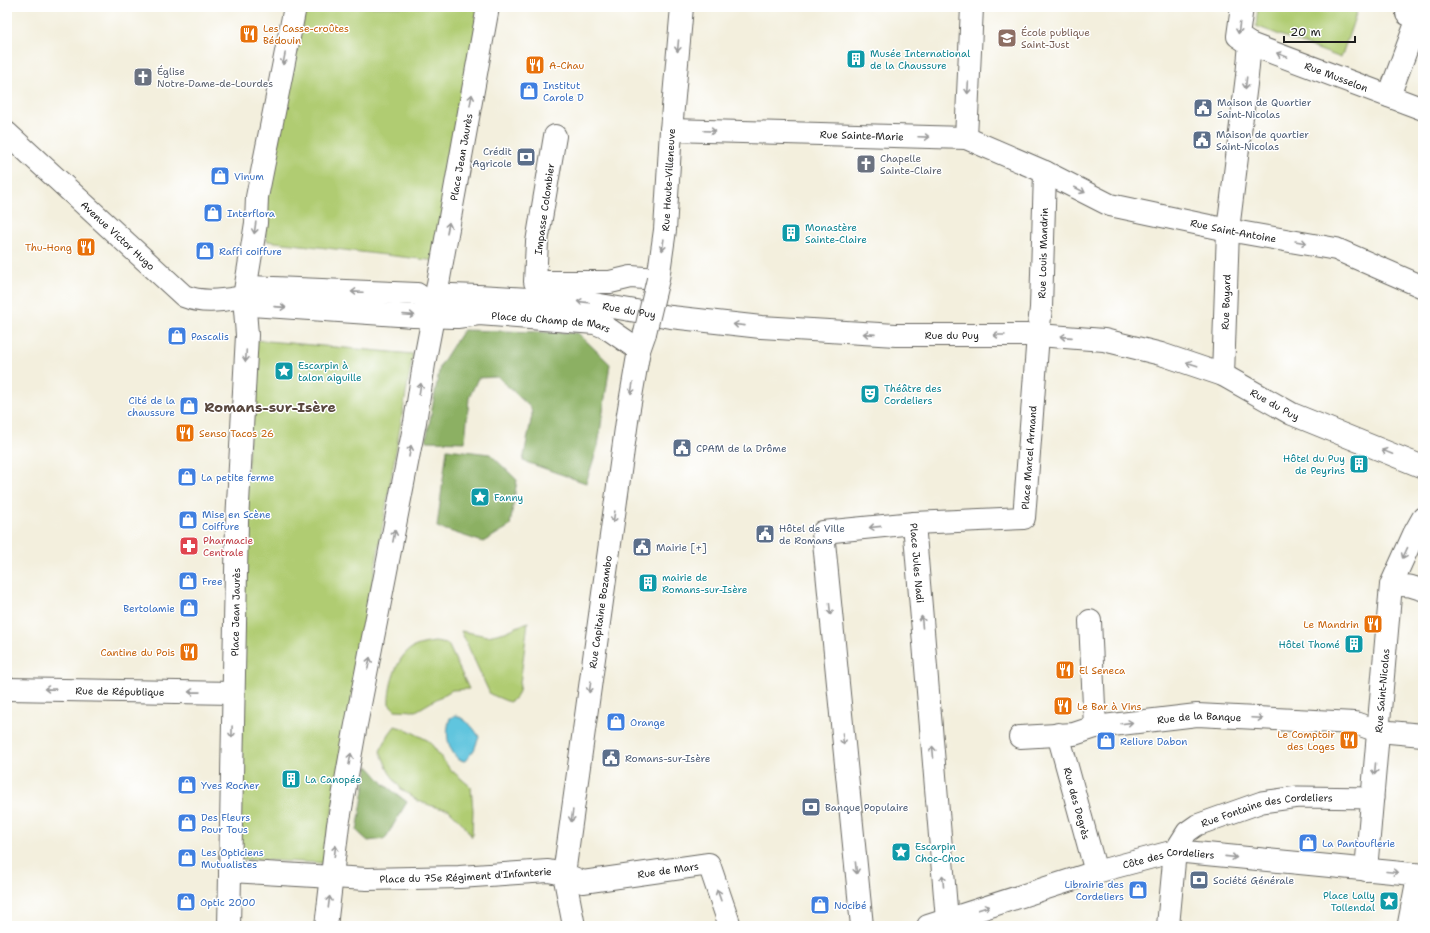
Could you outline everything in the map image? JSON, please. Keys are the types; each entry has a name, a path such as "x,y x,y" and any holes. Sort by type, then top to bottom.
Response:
{"street":[{"name":"Place Jean Jaurès","path":"229,926 237,522 247,335 245,307 256,224 257,197 295,7"},
{"name":"Place Jean Jaurès","path":"326,926 338,825 406,474 433,311 488,7"},
{"name":"Rue Haute-Villeneuve","path":"642,341 658,279 665,230 682,7"},
{"path":"966,138 972,7"},
{"path":"1242,7 1238,36 1250,44"},
{"path":"1389,96 1418,18 1407,14"},
{"name":"Rue Musselon","path":"1250,44 1423,109"},
{"name":"Rue Bayard","path":"1223,375 1228,230 1250,44"},
{"name":"Rue Sainte-Marie","path":"672,130 966,138 1045,172"},
{"name":"Avenue Victor Hugo","path":"7,133 184,296 193,300 245,307"},
{"name":"Impasse Colombier","path":"555,136 537,242 535,282 610,282 631,277 658,279"},
{"name":"Rue Saint-Antoine","path":"1045,172 1110,205 1228,230 1336,249 1423,287"},
{"name":"Rue Louis Mandrin","path":"1038,335 1041,308 1045,172"},
{"name":"Rue du Puy","path":"433,311 451,295 583,302 671,317 761,327 896,335 1038,335 1104,340 1162,354 1223,375 1292,414 1423,467"},
{"path":"245,307 251,305 433,311"},
{"name":"Place du Champ de Mars","path":"433,311 457,317 479,314 595,323 642,341"},
{"name":"Place Marcel Armand","path":"914,523 1024,518 1038,335"},
{"name":"Rue Capitaine Bozambo","path":"574,926 564,874 628,414 642,341"},
{"name":"Rue Saint-Nicolas","path":"1366,870 1391,585 1414,534 1423,518"},
{"name":"Place Jules Nadi","path":"862,926 823,532 914,523 938,923"},
{"path":"1391,585 1410,586 1423,590"},
{"path":"1090,621 1095,727"},
{"name":"Rue de République","path":"7,688 233,693"},
{"name":"Rue de la Banque","path":"1020,737 1074,734 1095,727 1197,715 1355,723 1378,730 1423,735"},
{"name":"Rue des Degrès","path":"1058,734 1096,872"},
{"name":"Rue Fontaine des Cordeliers","path":"1175,851 1187,832 1197,824 1262,802 1298,797 1373,798"},
{"path":"1166,925 1175,851"},
{"name":"Côte des Cordeliers","path":"938,923 1096,872 1175,851 1420,875"},
{"name":"Rue de Mars","path":"564,874 583,882 709,864 730,926"},
{"name":"Place du 75e Régiment d'Infanterie","path":"230,871 367,879 459,877 548,871 564,874"},
{"path":"1408,926 1420,875"}],"green space":[{"path":"306,7 481,7 437,261 267,241 262,217"},
{"path":"1258,7 1345,7 1357,11 1341,58 1256,26"},
{"path":"463,330 578,333 610,364 598,446 586,483 523,461 532,415 531,408 498,377 478,378 469,398 465,442 426,441 440,366"},
{"path":"256,340 413,354 323,863 237,859 244,522"},
{"path":"447,449 490,454 517,480 510,526 483,542 437,527"},
{"path":"528,622 519,691 516,698 509,702 490,694 461,631 488,636 505,632"},
{"path":"435,642 448,644 469,689 452,690 416,711 395,710 389,704 389,697 392,680 398,664 403,656 414,647 421,644"},
{"path":"395,726 408,730 429,741 450,769 471,787 473,810 472,837 464,825 448,809 438,808 418,801 401,789 389,772 380,751"},
{"path":"368,766 385,785 407,802 385,839 368,841 357,831"}],"water":[{"path":"456,715 469,724 479,737 474,750 465,761 459,760 452,751 447,735 450,718"}],"place":[{"name":"Les Casse-croûtes Bédouin","path":"249,34"},
{"name":"École publique Saint-Just","path":"1007,38"},
{"name":"Musée International de la Chaussure","path":"856,59"},
{"name":"A-Chau","path":"535,65"},
{"name":"Église Notre-Dame-de-Lourdes","path":"143,77"},
{"name":"Institut Carole D","path":"529,91"},
{"name":"Maison de Quartier Saint-Nicolas","path":"1203,108"},
{"name":"Maison de quartier Saint-Nicolas","path":"1202,140"},
{"name":"Crédit Agricole","path":"526,157"},
{"name":"Chapelle Sainte-Claire","path":"866,164"},
{"name":"Vinum","path":"220,176"},
{"name":"Interflora","path":"213,213"},
{"name":"Monastère Sainte-Claire","path":"791,233"},
{"name":"Thu-Hong","path":"86,247"},
{"name":"Raffi coiffure","path":"205,251"},
{"name":"Pascalis","path":"177,336"},
{"name":"Escarpin à talon aiguille","path":"284,371"},
{"name":"Théâtre des Cordeliers","path":"870,394"},
{"name":"Cité de la chaussure","path":"189,406"},
{"name":"Senso Tacos 26","path":"185,433"},
{"name":"CPAM de la Drôme","path":"682,448"},
{"name":"Hôtel du Puy de Peyrins","path":"1359,464"},
{"name":"La petite ferme","path":"187,477"},
{"name":"Fanny","path":"480,497"},
{"name":"Mise en Scène Coiffure","path":"188,520"},
{"name":"Hôtel de Ville de Romans","path":"765,534"},
{"name":"Pharmacie Centrale","path":"189,546"},
{"name":"Mairie [+]","path":"642,547"},
{"name":"Free","path":"188,581"},
{"name":"mairie de Romans-sur-Isère","path":"648,583"},
{"name":"Bertolamie","path":"189,608"},
{"name":"Le Mandrin","path":"1373,624"},
{"name":"Hôtel Thomé","path":"1354,644"},
{"name":"Cantine du Pois","path":"189,652"},
{"name":"El Seneca","path":"1065,670"},
{"name":"Le Bar à Vins","path":"1063,706"},
{"name":"Orange","path":"616,722"},
{"name":"Le Comptoir des Loges","path":"1349,740"},
{"name":"Reliure Dabon","path":"1106,741"},
{"name":"Romans-sur-Isère","path":"611,758"},
{"name":"La Canopée","path":"291,779"},
{"name":"Yves Rocher","path":"187,785"},
{"name":"Banque Populaire","path":"811,807"},
{"name":"Des Fleurs Pour Tous","path":"187,823"},
{"name":"La Pantouflerie","path":"1308,843"},
{"name":"Escarpin Choc-Choc","path":"901,852"},
{"name":"Les Opticiens Mutualistes","path":"187,858"},
{"name":"Société Générale","path":"1199,880"},
{"name":"Librairie des Cordeliers","path":"1138,890"},
{"name":"Place Lally Tollendal","path":"1389,901"},
{"name":"Optic 2000","path":"186,902"},
{"name":"Nocibé","path":"820,905"}],"district":[{"name":"Romans-sur-Isère","path":"270,407"}]}
